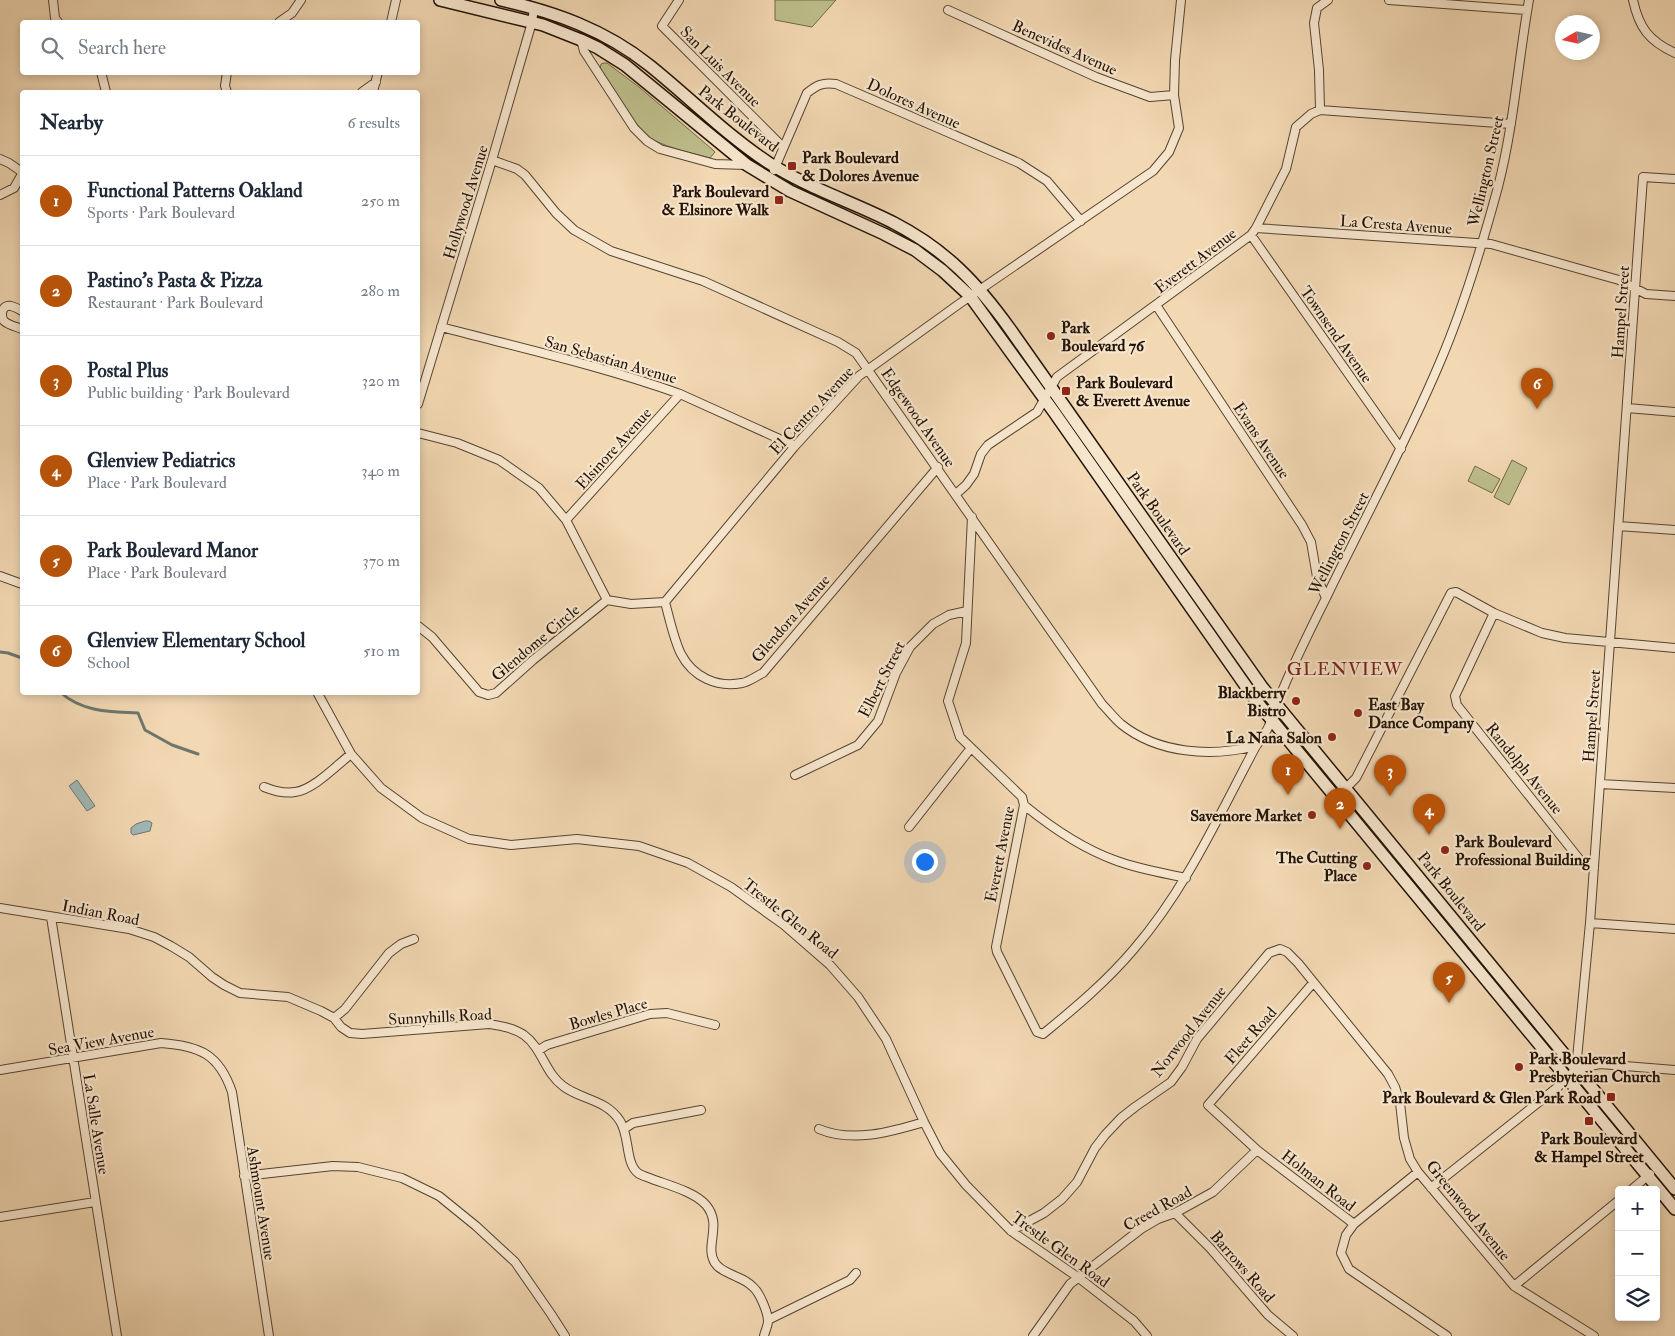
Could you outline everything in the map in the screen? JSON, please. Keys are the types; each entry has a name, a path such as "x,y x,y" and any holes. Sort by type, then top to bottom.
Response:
{"main road":[{"name":"Park Boulevard","path":"440,0 532,22 582,40 625,65 747,165 770,180 915,250 943,271 970,296 1221,652 1272,720 1675,1209"},
{"name":"Park Boulevard","path":"502,0 569,19 590,28 627,49 648,64 734,138 775,167 814,188 894,223 922,239 961,270 980,289 1235,650 1277,705 1675,1189"}],"street":[{"path":"53,0 56,20"},
{"path":"281,20 292,13 301,0"},
{"path":"391,20 396,0"},
{"name":"San Luis Avenue","path":"679,0 662,26 783,147"},
{"name":"El Centro Avenue","path":"664,602 795,446 859,376 980,289 1153,171 1170,152 1179,128 1174,95 1181,0"},
{"path":"1328,0 1317,8 1314,23 1319,70 1320,110 1511,124"},
{"path":"1389,0 1527,10"},
{"name":"Wellington Street","path":"1042,1034 1103,982 1135,949 1186,878 1256,746 1265,736 1282,690 1401,449 1440,361 1463,302 1482,244 1498,185 1511,124 1529,0"},
{"path":"1633,0 1646,34 1664,48 1675,53"},
{"name":"Hollywood Avenue","path":"420,397 492,160 532,22 534,8"},
{"name":"Benevides Avenue","path":"948,10 1096,76 1150,97 1174,95"},
{"name":"Park Boulevard","path":"582,40 584,51 634,128 647,141 660,150 715,164 747,165"},
{"path":"102,75 106,90"},
{"path":"226,75 226,90"},
{"path":"374,90 377,75"},
{"path":"365,90 376,82"},
{"name":"Dolores Avenue","path":"770,180 807,93 817,85 826,83 836,84 1019,163 1047,181 1081,221"},
{"name":"Everett Avenue","path":"956,494 974,474 981,454 988,445 1038,412 1057,376 1250,235 1256,228 1286,169 1296,127 1311,114 1320,110"},
{"path":"0,159 20,172"},
{"name":"Edgewood Avenue","path":"492,160 508,165 524,175 556,213 574,230 591,241 626,257 702,281 830,338 856,352 1102,704 1122,724 1142,737 1190,752 1214,753 1256,746"},
{"path":"0,195 14,188 20,177"},
{"name":"Hampel Street","path":"1576,1069 1590,923 1643,177 1675,179"},
{"name":"La Cresta Avenue","path":"1256,228 1491,244 1619,280 1646,294 1675,296"},
{"name":"Townsend Avenue","path":"1250,235 1401,449"},
{"name":"Evans Avenue","path":"1156,305 1302,525 1311,542 1317,577 1326,598"},
{"path":"20,310 10,306 5,307 1,310 0,315 4,322 20,328"},
{"name":"San Sebastian Avenue","path":"441,327 616,372 680,394 795,446"},
{"name":"Elsinore Avenue","path":"566,520 680,394"},
{"path":"1627,408 1675,412"},
{"path":"420,434 457,443 499,460 539,488 566,520 607,600 631,604 664,602"},
{"name":"Glendora Avenue","path":"664,602 681,654 695,672 711,682 726,685 744,683 763,673 938,467"},
{"name":"Everett Avenue","path":"972,517 966,643 948,701 960,737 1022,797 1024,805 996,947 1037,1032 1042,1034"},
{"path":"1618,526 1675,530"},
{"path":"0,576 20,583"},
{"path":"1336,797 1356,778 1444,603 1451,593 1456,592 1494,613 1542,633 1565,638 1675,648"},
{"name":"Glendome Circle","path":"420,628 432,637 479,692 488,695 496,693 505,686 533,660 607,600"},
{"name":"Elbert Street","path":"795,775 858,745 878,721 896,673 910,647 932,624 949,616 967,611"},
{"name":"Randolph Avenue","path":"1494,613 1455,696 1457,705 1580,860 1594,868"},
{"name":"Trestle Glen Road","path":"320,695 351,754 380,788 422,818 469,840 511,845 577,839 640,846 688,863 731,887 784,925 830,964 858,997 886,1039 940,1153 988,1209 1011,1231 1079,1278 1134,1321 1147,1336"},
{"path":"910,827 971,748"},
{"path":"264,787 278,792 296,792 312,785 351,754"},
{"path":"1600,784 1675,788"},
{"path":"1024,805 1048,824 1077,842 1117,861 1186,878"},
{"name":"Indian Road","path":"0,908 129,929 154,937 189,957 218,981 240,993"},
{"name":"La Salle Avenue","path":"50,916 117,1336"},
{"path":"1590,923 1675,929"},
{"path":"334,1018 345,1010 389,953 401,944 414,939"},
{"name":"Greenwood Avenue","path":"1280,949 1287,952 1388,1074 1400,1103 1404,1138 1410,1159 1418,1172 1514,1286 1594,1336"},
{"name":"Norwood Avenue","path":"1011,1231 1044,1213 1062,1199 1077,1182 1095,1148 1105,1135 1135,1106 1171,1082 1182,1067 1197,1038 1269,953 1280,949"},
{"name":"Fleet Road","path":"1208,1105 1313,983"},
{"name":"Sunnyhills Road","path":"240,993 288,997 334,1018 341,1027 350,1033 362,1034 488,1024 503,1026 524,1035 539,1050 552,1076 561,1085 571,1092 591,1098 606,1106 620,1119 628,1144 632,1166 638,1173 687,1193 706,1204 714,1224 711,1255 714,1262 718,1268 753,1287 762,1300 768,1320"},
{"name":"Bowles Place","path":"539,1050 547,1045 650,1014 667,1013 715,1025"},
{"name":"Sea View Avenue","path":"0,1070 161,1043 181,1045 201,1051 215,1060 226,1075"},
{"path":"1431,1188 1576,1069 1600,1064 1675,1070"},
{"name":"Ashmount Avenue","path":"226,1075 232,1092 269,1336"},
{"name":"Holman Road","path":"1208,1105 1257,1150 1354,1224 1346,1235 1341,1253 1349,1269 1447,1336"},
{"path":"624,1129 633,1123 701,1110"},
{"path":"819,1129 830,1134 874,1135 900,1130 924,1122"},
{"name":"Creed Road","path":"1033,1336 1070,1284 1141,1229 1158,1219 1175,1213 1212,1192 1257,1150"},
{"path":"244,1176 333,1166 358,1167 402,1178 439,1196 476,1226 515,1262 564,1336"},
{"path":"1636,1186 1658,1168"},
{"path":"1354,1224 1418,1172"},
{"path":"0,1217 95,1202"},
{"path":"1514,1286 1615,1203"},
{"name":"Barrows Road","path":"1175,1213 1210,1248 1268,1315 1293,1336"},
{"path":"764,1336 768,1320 850,1280 856,1273"}],"green space":[{"path":"775,0 836,0 812,27 775,20"},
{"path":"607,63 639,87 713,150 715,152 710,158 667,146 647,135 632,118 600,69 601,64"},
{"path":"1512,460 1527,468 1509,505 1494,497"},
{"path":"1475,466 1500,479 1492,493 1468,481"}],"water":[{"path":"77,780 95,806 87,811 69,786"},
{"path":"145,821 152,823 150,831 133,835 131,833 131,828"}],"waterway":[{"path":"0,652 20,657"},
{"path":"64,695 78,704 97,710 138,713 145,730 172,745 198,754"}],"place":[{"name":"Park Boulevard & Dolores Avenue","path":"792,166"},
{"name":"Park Boulevard & Elsinore Walk","path":"779,200"},
{"name":"Park Boulevard 76","path":"1051,336"},
{"name":"Park Boulevard & Everett Avenue","path":"1066,391"},
{"name":"Glenview Elementary School","path":"1537,409"},
{"name":"Blackberry Bistro","path":"1296,701"},
{"name":"East Bay Dance Company","path":"1358,713"},
{"name":"La Nana Salon","path":"1332,737"},
{"name":"Functional Patterns Oakland","path":"1288,795"},
{"name":"Postal Plus","path":"1390,796"},
{"name":"Savemore Market","path":"1312,815"},
{"name":"Pastino's Pasta & Pizza","path":"1340,829"},
{"name":"Glenview Pediatrics","path":"1429,835"},
{"name":"Park Boulevard Professional Building","path":"1445,850"},
{"name":"The Cutting Place","path":"1367,866"},
{"name":"Park Boulevard Manor","path":"1449,1003"},
{"name":"Park Boulevard Presbyterian Church","path":"1519,1067"},
{"name":"Park Boulevard & Glen Park Road","path":"1611,1097"},
{"name":"Park Boulevard & Hampel Street","path":"1589,1121"}],"district":[{"name":"GLENVIEW","path":"1345,669"}]}
